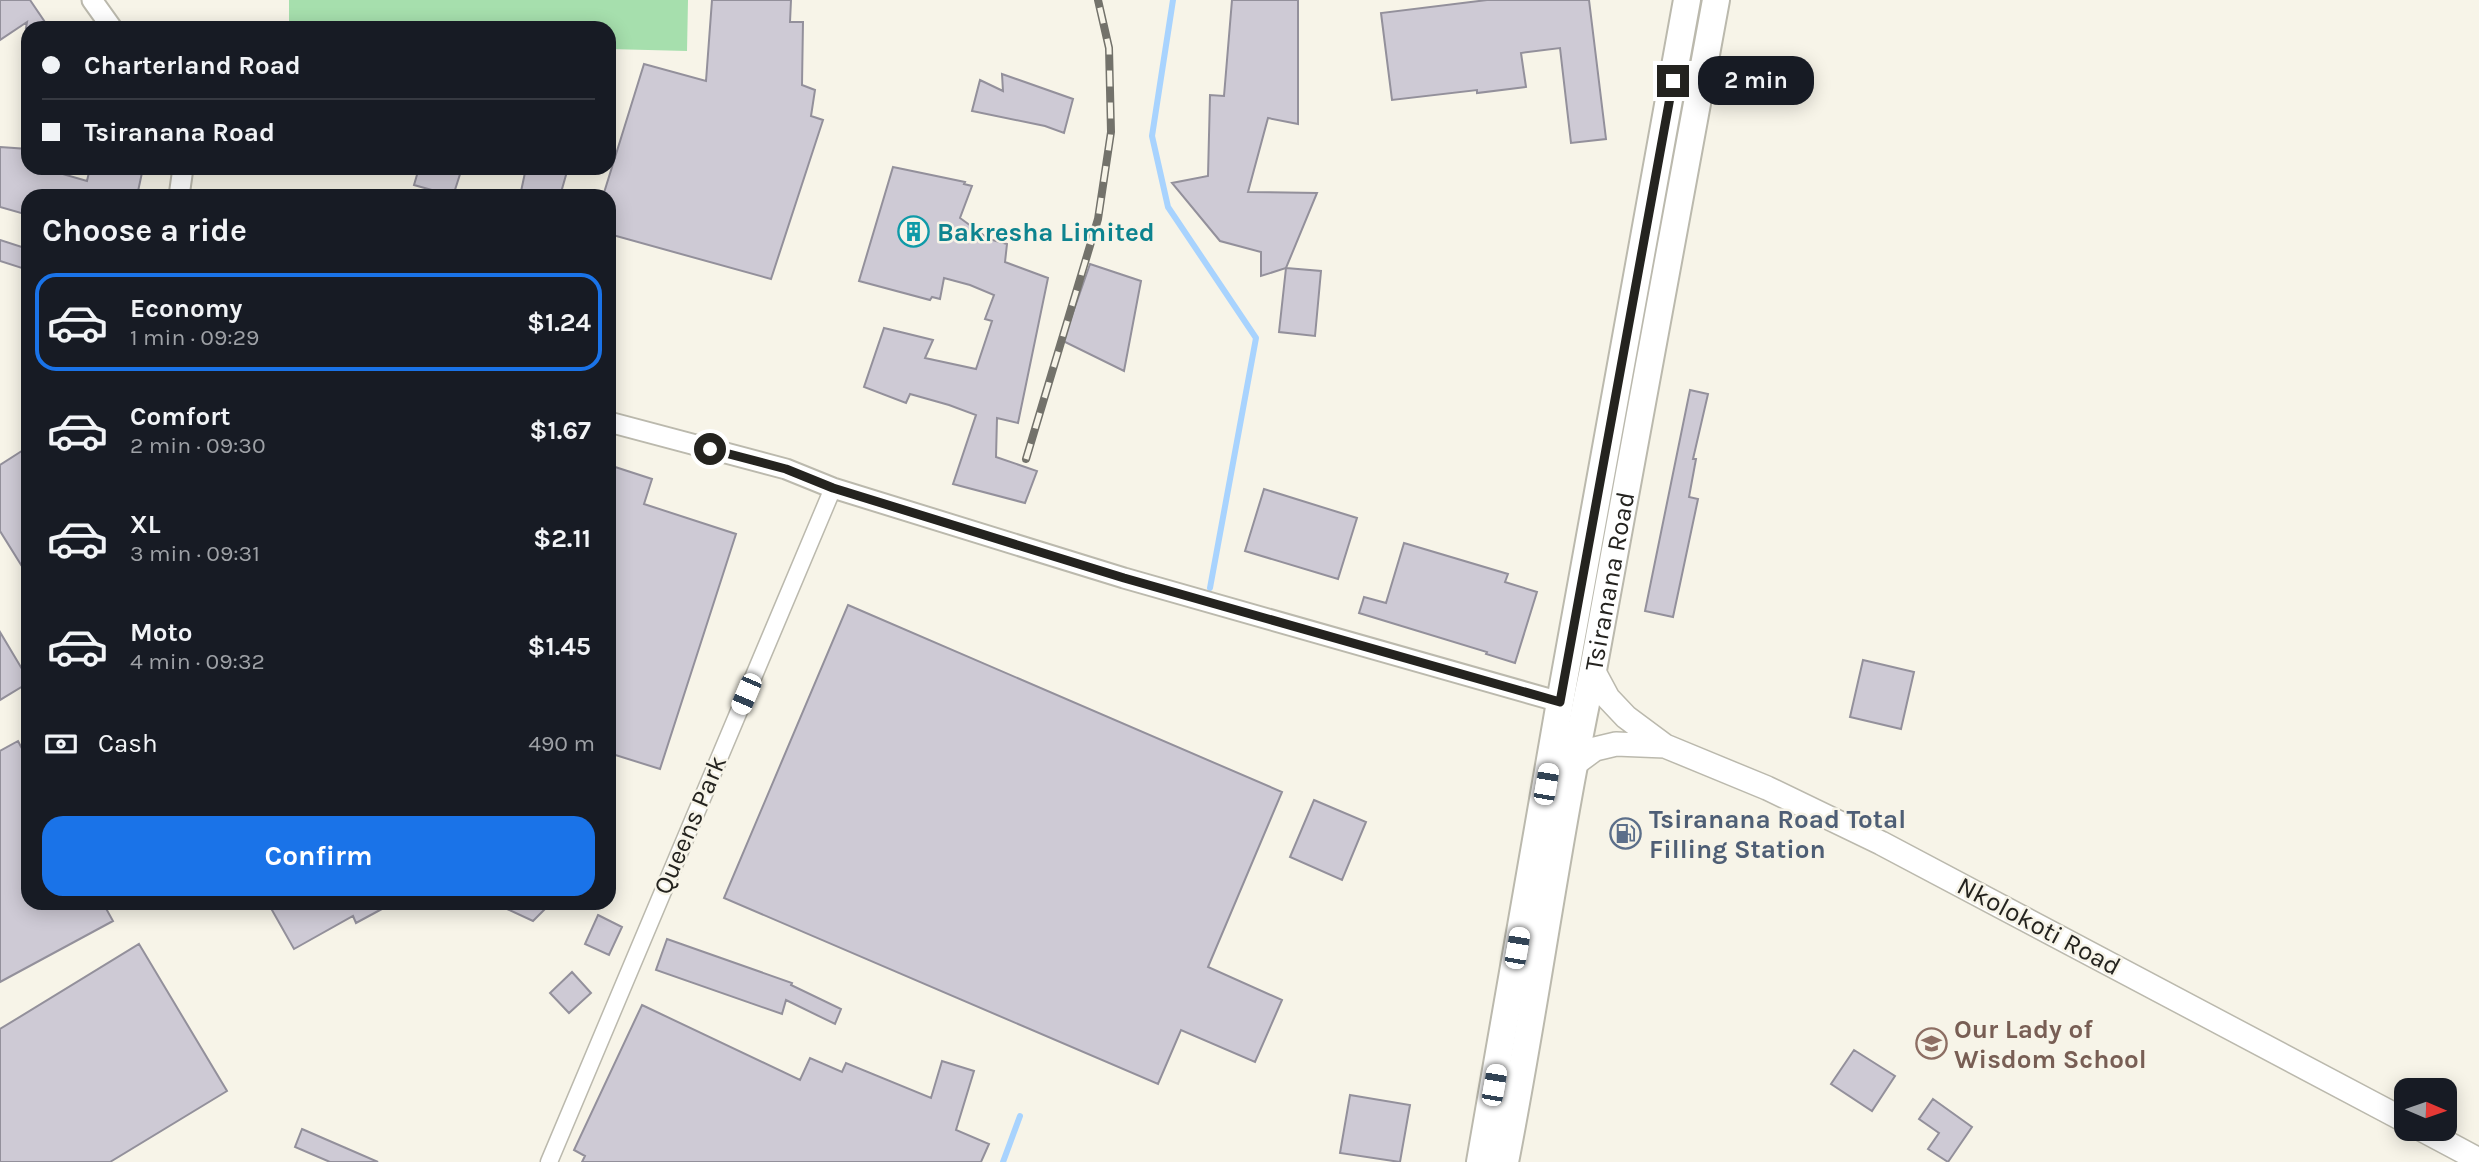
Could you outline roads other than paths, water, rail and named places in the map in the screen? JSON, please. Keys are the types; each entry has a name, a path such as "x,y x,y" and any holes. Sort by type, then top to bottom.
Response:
{"highway":[{"name":"Tsiranana Road","path":"1479,1162 1688,0"},
{"name":"Tsiranana Road","path":"1505,1162 1572,766 1593,670 1716,0"}],"main road":[{"name":"Nkolokoti Road","path":"1593,670 1608,698 1626,717 1665,746 1767,789 1881,843 2394,1115"},
{"name":"Nkolokoti Road","path":"1572,766 1595,750 1616,744 1665,746"},
{"path":"2443,1141 2479,1160"}],"street":[{"path":"92,0 107,21"},
{"path":"616,424 786,469 833,488 1137,582 1560,702"},
{"name":"Queens Park","path":"549,1162 833,488"}],"waterway":[{"path":"1173,0 1152,136 1168,207 1256,338 1210,588"},
{"path":"1003,1162 1020,1116"}],"railway":[{"path":"1026,459 1098,219 1111,132 1109,48 1098,0"}],"place":[{"name":"Bakresha Limited","path":"914,232"},
{"name":"Tsiranana Road Total Filling Station","path":"1626,834"},
{"name":"Our Lady of Wisdom School","path":"1931,1044"}]}
